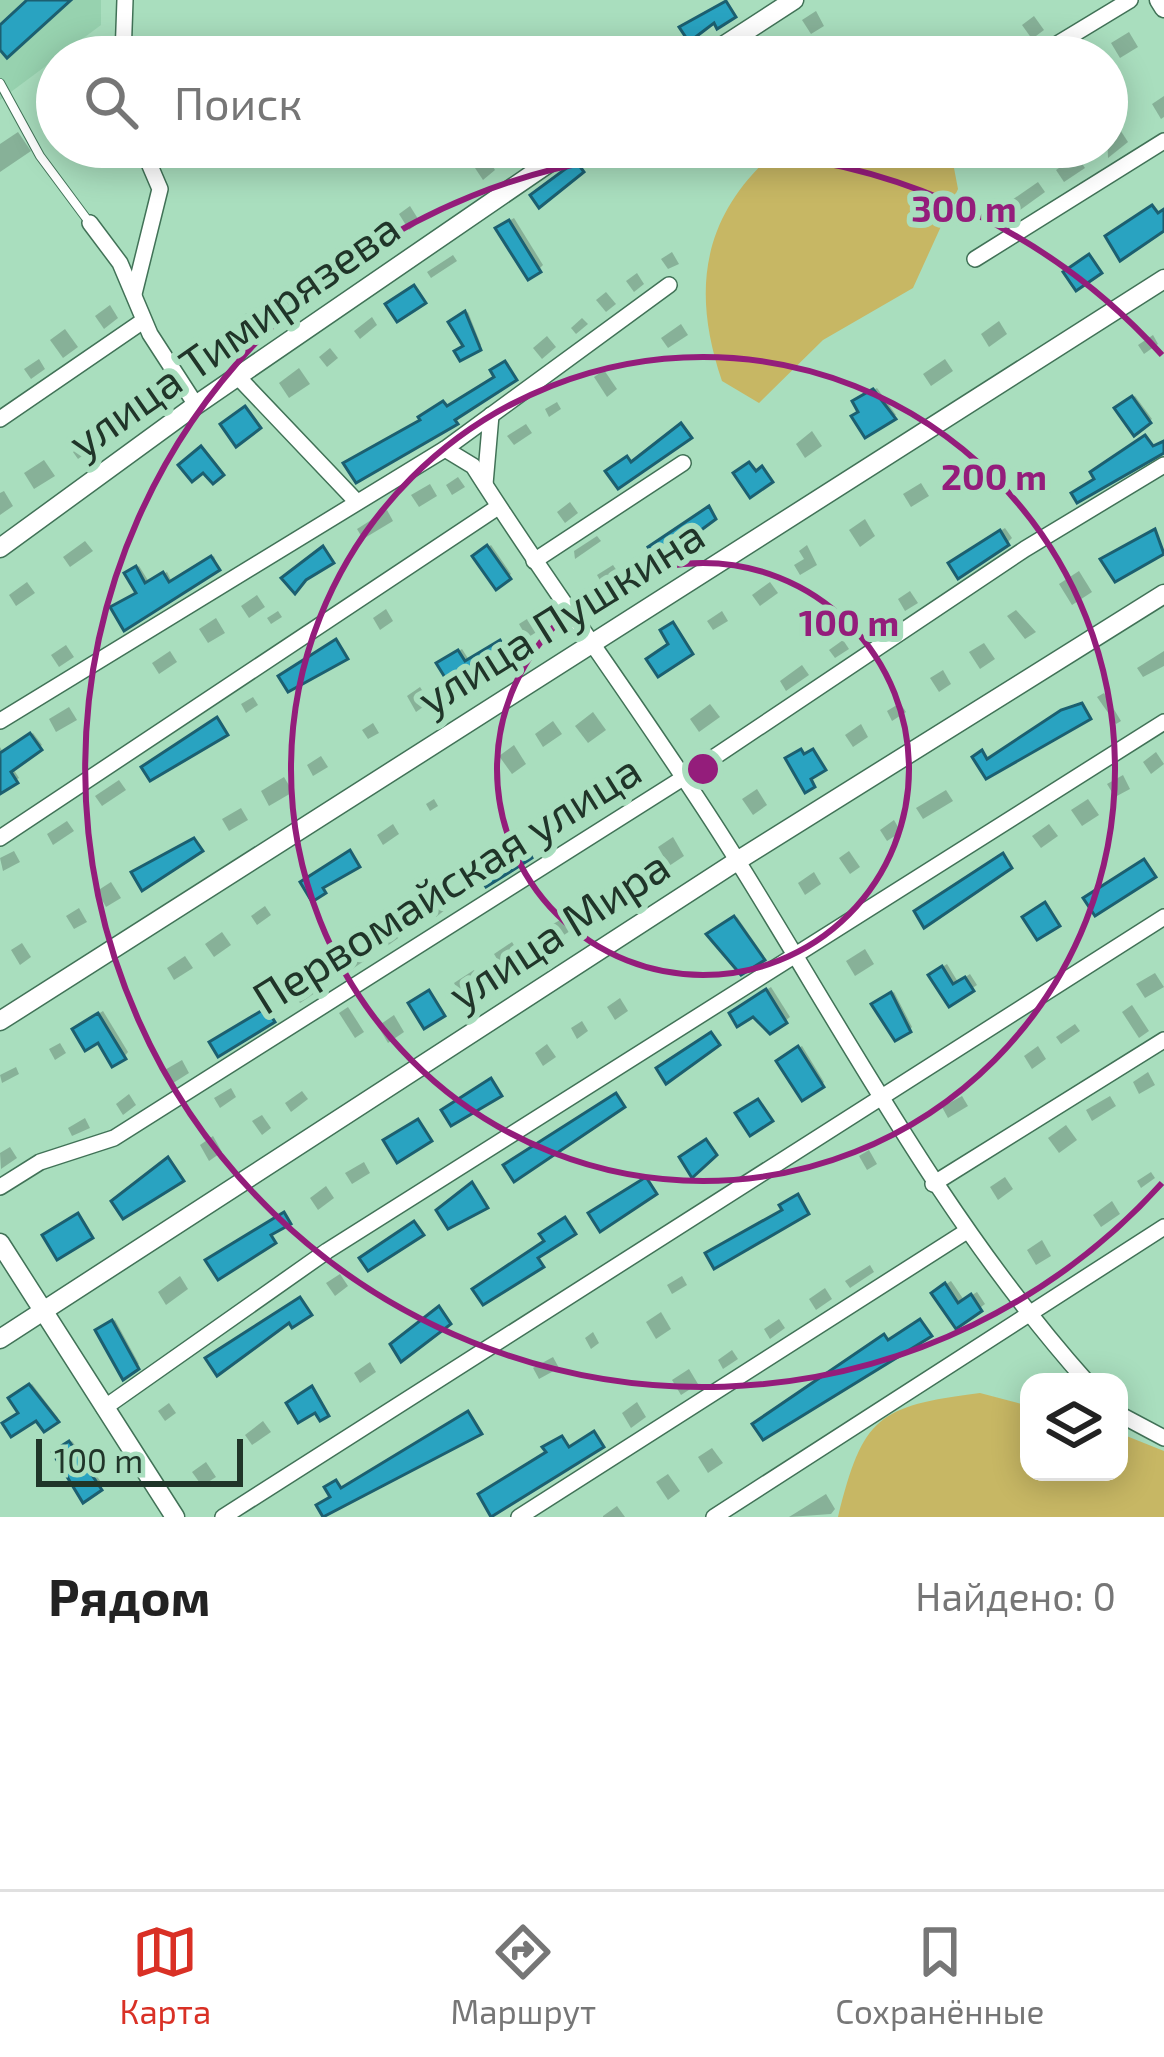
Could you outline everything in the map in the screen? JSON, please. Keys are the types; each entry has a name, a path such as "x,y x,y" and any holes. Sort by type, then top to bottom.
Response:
{"street":[{"path":"124,36 125,0"},
{"path":"738,36 794,0"},
{"path":"1071,36 1130,0"},
{"path":"1159,0 1164,8"},
{"path":"1128,164 1164,141"},
{"path":"134,294 160,189 151,168"},
{"name":"улица Тимирязева","path":"0,548 196,405 542,168"},
{"path":"975,260 1121,168"},
{"path":"90,223 196,405"},
{"name":"улица Пушкина","path":"0,1021 1164,279"},
{"path":"0,721 445,448 669,285"},
{"path":"0,418 143,321"},
{"path":"239,378 356,501"},
{"path":"485,485 490,416"},
{"path":"445,448 472,466 683,778 933,1184 1027,1315 1080,1373"},
{"path":"534,560 683,463"},
{"name":"Первомайская улица","path":"0,1187 40,1162 114,1138 683,778 1025,549 1164,465"},
{"path":"0,838 499,507"},
{"name":"улица Мира","path":"0,1339 737,861 1164,594"},
{"path":"104,1408 327,1251 1164,722"},
{"path":"223,1517 1164,917"},
{"path":"933,1184 1164,1040"},
{"path":"714,1517 1164,1227"},
{"path":"519,1517 967,1231"},
{"path":"0,1243 175,1517"},
{"path":"1128,1419 1164,1438"}],"lane":[{"path":"0,83 36,149"},
{"path":"49,168 90,223"}],"shaded area":[{"path":"0,0 101,0 101,25 86,36 36,36 36,73 0,100"},
{"path":"759,168 954,168 958,189 913,288 823,340 759,403 722,381 712,347 706,283 720,225"},
{"path":"980,1393 1020,1404 1020,1481 1128,1481 1128,1437 1164,1451 1164,1517 838,1517 856,1457 880,1422 896,1412"}],"building":[{"path":"27,0 71,0 7,58 0,50 0,25"},
{"path":"726,1 736,17 717,29 714,23 697,36 685,36 679,27"},
{"path":"567,168 584,172 539,208 530,195"},
{"path":"1152,205 1158,213 1164,209 1164,231 1120,261 1105,236"},
{"path":"509,220 541,272 528,280 495,228"},
{"path":"1089,254 1102,273 1076,291 1063,272"},
{"path":"414,285 426,303 397,322 385,304"},
{"path":"465,311 481,350 460,361 454,351 463,346 448,322"},
{"path":"505,361 517,380 455,420 458,424 356,483 343,463 420,420 443,401 447,406 494,377 490,370"},
{"path":"873,389 896,419 865,438 851,416 858,412 852,401"},
{"path":"1132,396 1151,423 1134,436 1114,408"},
{"path":"245,406 261,428 236,447 220,424"},
{"path":"681,423 692,438 618,489 605,471 627,456 631,462"},
{"path":"1145,435 1153,446 1164,441 1164,453 1077,503 1071,493 1094,479 1090,472"},
{"path":"201,446 224,475 213,484 203,473 192,482 178,465"},
{"path":"749,462 756,471 762,466 773,482 750,498 733,473"},
{"path":"709,506 716,519 658,562 648,547"},
{"path":"1155,529 1164,554 1115,582 1100,559"},
{"path":"1000,530 1009,545 958,579 948,563"},
{"path":"487,545 511,579 496,590 472,556"},
{"path":"323,546 334,563 306,580 295,594 281,578"},
{"path":"211,556 220,570 124,631 110,607 136,593 124,573 136,566 145,583 163,572 169,582"},
{"path":"673,622 693,654 658,677 646,659 668,644 660,630"},
{"path":"336,639 348,659 288,692 278,676"},
{"path":"500,640 510,658 454,692 436,663 458,650 465,661"},
{"path":"1082,703 1091,719 986,779 972,757 982,750 987,759 1061,710"},
{"path":"217,717 228,735 150,781 141,767"},
{"path":"30,733 42,750 11,772 18,783 0,794 0,753"},
{"path":"801,749 804,754 813,749 826,770 811,779 815,787 805,793 785,758"},
{"path":"194,838 203,851 142,891 131,872"},
{"path":"524,842 532,858 486,887 474,868"},
{"path":"350,850 360,867 323,888 326,893 312,902 300,882"},
{"path":"1003,853 1012,868 924,928 914,911"},
{"path":"1144,859 1156,877 1095,916 1083,898"},
{"path":"1045,902 1060,926 1037,940 1022,917"},
{"path":"734,916 765,960 741,975 706,934"},
{"path":"942,966 953,984 965,977 974,991 949,1007 928,975"},
{"path":"766,989 787,1023 770,1034 753,1017 737,1027 729,1013"},
{"path":"429,990 445,1016 424,1029 408,1003"},
{"path":"891,992 911,1032 895,1041 871,1004"},
{"path":"266,1008 275,1022 218,1057 209,1042"},
{"path":"98,1013 126,1059 112,1067 98,1043 85,1051 72,1029"},
{"path":"711,1032 720,1045 666,1084 656,1068"},
{"path":"798,1046 824,1087 802,1101 776,1061"},
{"path":"491,1078 502,1096 451,1126 441,1110"},
{"path":"616,1093 625,1107 514,1182 503,1165"},
{"path":"758,1099 773,1121 750,1136 735,1113"},
{"path":"418,1119 432,1141 397,1163 383,1140"},
{"path":"706,1139 717,1155 692,1178 679,1157"},
{"path":"168,1157 184,1181 123,1219 111,1201"},
{"path":"646,1177 657,1194 600,1232 588,1213"},
{"path":"472,1182 488,1208 448,1229 436,1210"},
{"path":"798,1194 809,1214 714,1269 705,1253 782,1210 779,1205"},
{"path":"284,1212 291,1224 271,1235 276,1243 218,1280 205,1260"},
{"path":"78,1213 93,1238 57,1260 42,1235"},
{"path":"565,1217 576,1234 538,1258 544,1267 483,1305 472,1289 544,1241 539,1234"},
{"path":"414,1221 424,1235 368,1271 359,1258"},
{"path":"945,1283 958,1303 971,1294 982,1311 956,1329 931,1293"},
{"path":"300,1297 312,1315 292,1328 289,1323 217,1376 205,1358"},
{"path":"439,1306 451,1324 401,1362 390,1344"},
{"path":"920,1319 932,1336 763,1440 752,1424 884,1334 888,1340"},
{"path":"112,1320 139,1369 123,1380 95,1330"},
{"path":"29,1384 59,1422 44,1432 36,1421 11,1437 2,1423 18,1413 8,1398"},
{"path":"312,1386 329,1416 320,1421 315,1413 298,1423 286,1403"},
{"path":"468,1411 482,1434 323,1517 316,1505 330,1497 324,1487 336,1480 341,1488"},
{"path":"594,1431 604,1447 491,1517 478,1494 546,1452 542,1447 562,1436 569,1447"},
{"path":"69,1441 102,1490 83,1503 52,1452"}]}
